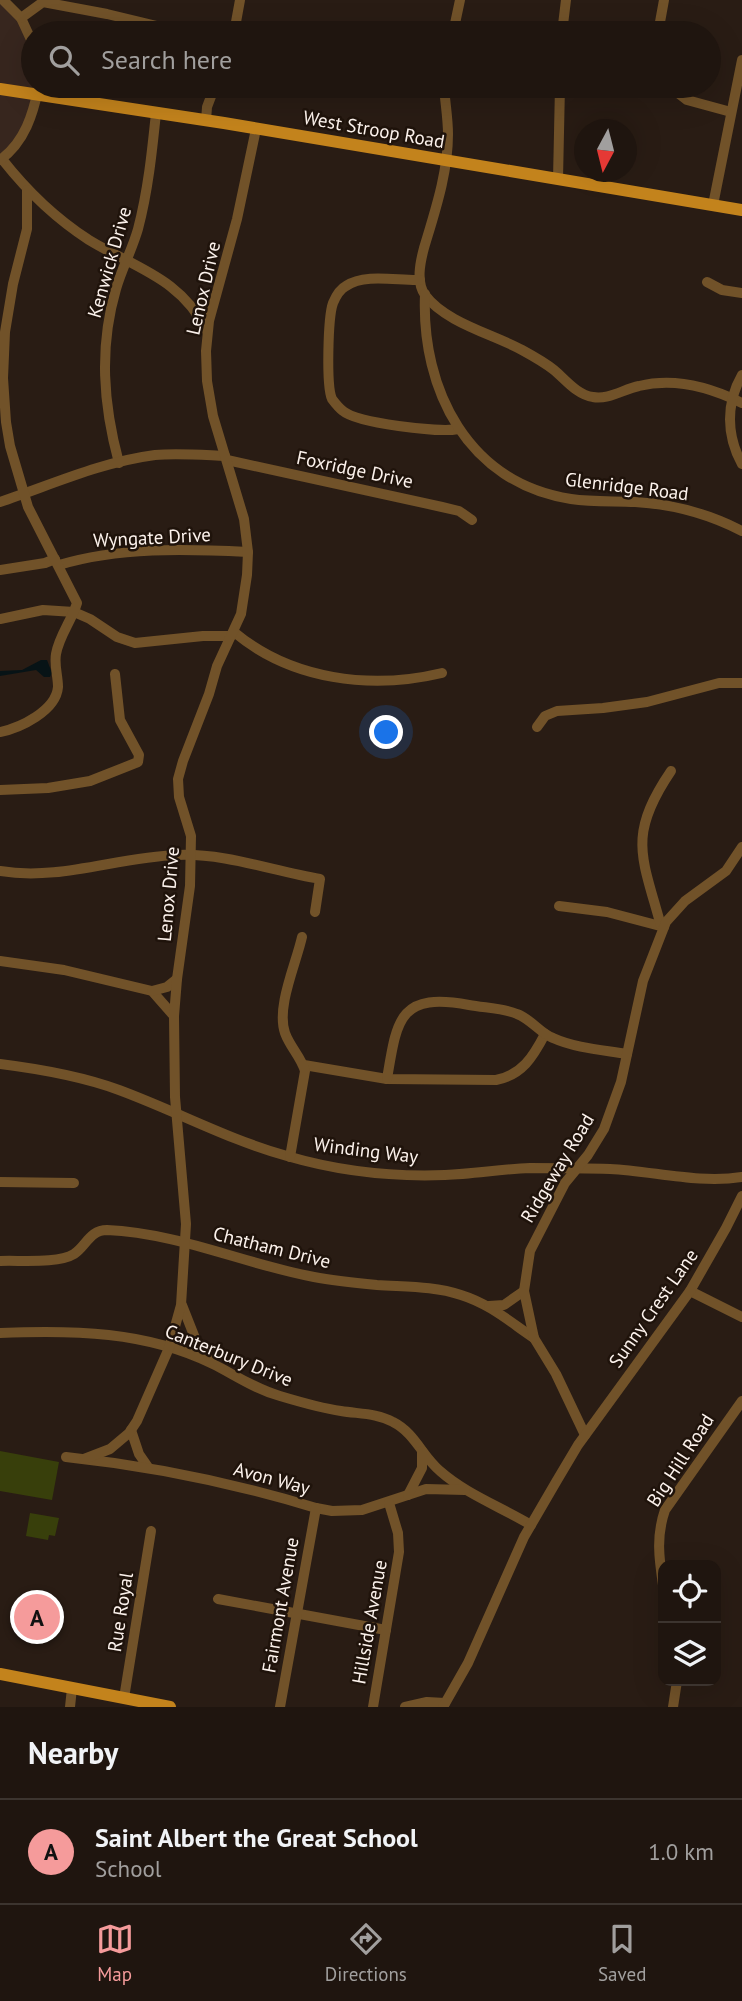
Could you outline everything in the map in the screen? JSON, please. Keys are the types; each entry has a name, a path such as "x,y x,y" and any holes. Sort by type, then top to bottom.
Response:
{"main road":[{"name":"West Stroop Road","path":"0,89 21,90"},
{"name":"West Stroop Road","path":"79,98 742,210"},
{"path":"0,1674 170,1707"}],"street":[{"path":"3,0 22,21"},
{"path":"236,21 240,0"},
{"path":"456,21 460,0"},
{"path":"563,21 566,0"},
{"path":"660,21 664,0"},
{"path":"21,18 44,1 136,21"},
{"path":"713,205 742,60"},
{"path":"36,98 27,128 1,160 27,190 76,231 151,272 176,290 195,310 207,331"},
{"path":"206,121 210,98"},
{"path":"445,98 448,135 445,161 436,209 420,266 420,280 425,294 460,322 541,360 586,395 601,398 641,385 668,382 693,385 737,400"},
{"path":"558,179 560,98"},
{"path":"684,98 731,112"},
{"name":"Kenwick Drive","path":"118,463 107,412 104,359 111,306 138,228 151,168 156,113"},
{"name":"Lenox Drive","path":"84,1459 110,1449 131,1430 158,1378 181,1305 186,1243 184,1186 176,1114 174,1016 190,886 190,830 179,797 180,771 221,657 242,610 248,552 240,501 209,399 207,331 237,219 256,129"},
{"path":"0,732 27,722 55,698 58,685 56,654 77,599 35,524 24,494 6,422 3,366 8,308 27,229 27,190"},
{"path":"420,280 363,280 347,285 337,295 333,302 330,325 330,390 337,405 350,416 442,431 458,429"},
{"path":"707,282 722,290 742,293"},
{"name":"Glenridge Road","path":"425,294 425,324 431,368 440,394 458,429 472,446 503,473 540,491 572,499 675,507 714,518 742,530"},
{"path":"737,400 733,391 742,375"},
{"path":"737,400 729,415 731,437 742,464"},
{"name":"Foxridge Drive","path":"0,502 59,480 157,455 226,458 442,506 472,520"},
{"name":"Wyngate Drive","path":"0,570 157,551 248,552"},
{"path":"0,619 43,610 74,612 94,621 117,637 135,643 233,634 310,672 335,678 388,681 442,673"},
{"path":"0,790 48,788 90,781 136,764 140,759 120,720 115,674"},
{"path":"537,727 545,716 557,711 647,702 719,683 742,683"},
{"path":"662,927 646,875 641,844 649,810 671,771"},
{"name":"Ridgeway Road","path":"585,1435 556,1374 534,1338 524,1291 526,1264 533,1241 550,1209 604,1129 621,1082 643,981 662,927 675,910 726,871 742,847"},
{"path":"0,871 59,872 151,857 190,855 226,858 281,872 320,878 315,912"},
{"path":"559,906 607,912 662,927"},
{"path":"290,1157 306,1078 304,1065 284,1030 283,1014 302,937"},
{"path":"0,961 64,970 152,991 167,987 177,979"},
{"path":"152,991 174,1016"},
{"path":"387,1079 398,1027 406,1014 428,1001 457,1003 517,1014 545,1034 563,1042 627,1054"},
{"path":"304,1065 387,1079 505,1078 530,1061 545,1034"},
{"name":"Winding Way","path":"0,1064 89,1081 118,1090 232,1139 290,1157 354,1171 414,1175 576,1168 641,1171 700,1178 742,1177"},
{"path":"0,1182 74,1183"},
{"name":"Sunny Crest Lane","path":"585,1435 690,1291 742,1196"},
{"name":"Chatham Drive","path":"0,1261 67,1257 79,1250 94,1234 104,1230 154,1236 290,1272 338,1281 443,1290 489,1306 534,1338"},
{"path":"489,1306 504,1305 524,1291"},
{"path":"690,1291 742,1317"},
{"name":"Lenox Drive","path":"181,1305 197,1343 214,1365"},
{"name":"Canterbury Drive","path":"0,1333 95,1333 130,1338 169,1348 214,1365 276,1395 321,1407 382,1417 401,1426 438,1470 467,1490 531,1525"},
{"name":"Big Hill Road","path":"660,1560 659,1534 665,1510 742,1401"},
{"path":"131,1430 139,1454 148,1468"},
{"path":"405,1707 427,1702 444,1705 468,1663 531,1525 585,1435"},
{"path":"408,1494 422,1468 421,1447"},
{"name":"Avon Way","path":"66,1457 148,1468 231,1485 316,1508 349,1511 389,1503 408,1494 436,1488 467,1490"},
{"name":"Hillside Avenue","path":"373,1707 399,1552 398,1533 389,1503"},
{"name":"Fairmont Avenue","path":"280,1707 316,1508"},
{"name":"Rue Royal","path":"124,1698 151,1531"},
{"path":"218,1600 386,1630"},
{"path":"673,1707 676,1686"},
{"path":"70,1707 72,1688"}],"shaded area":[{"path":"0,0 3,0 21,26 21,98 36,98 32,116 0,160"},
{"path":"41,660 47,660 52,673 50,677 44,677 36,670 0,676 0,671 22,670"}],"green space":[{"path":"0,1451 59,1462 52,1500 0,1491"},
{"path":"30,1513 59,1518 55,1536 49,1535 48,1540 26,1536"}],"place":[{"name":"Saint Albert the Great School","path":"37,1617"}]}
